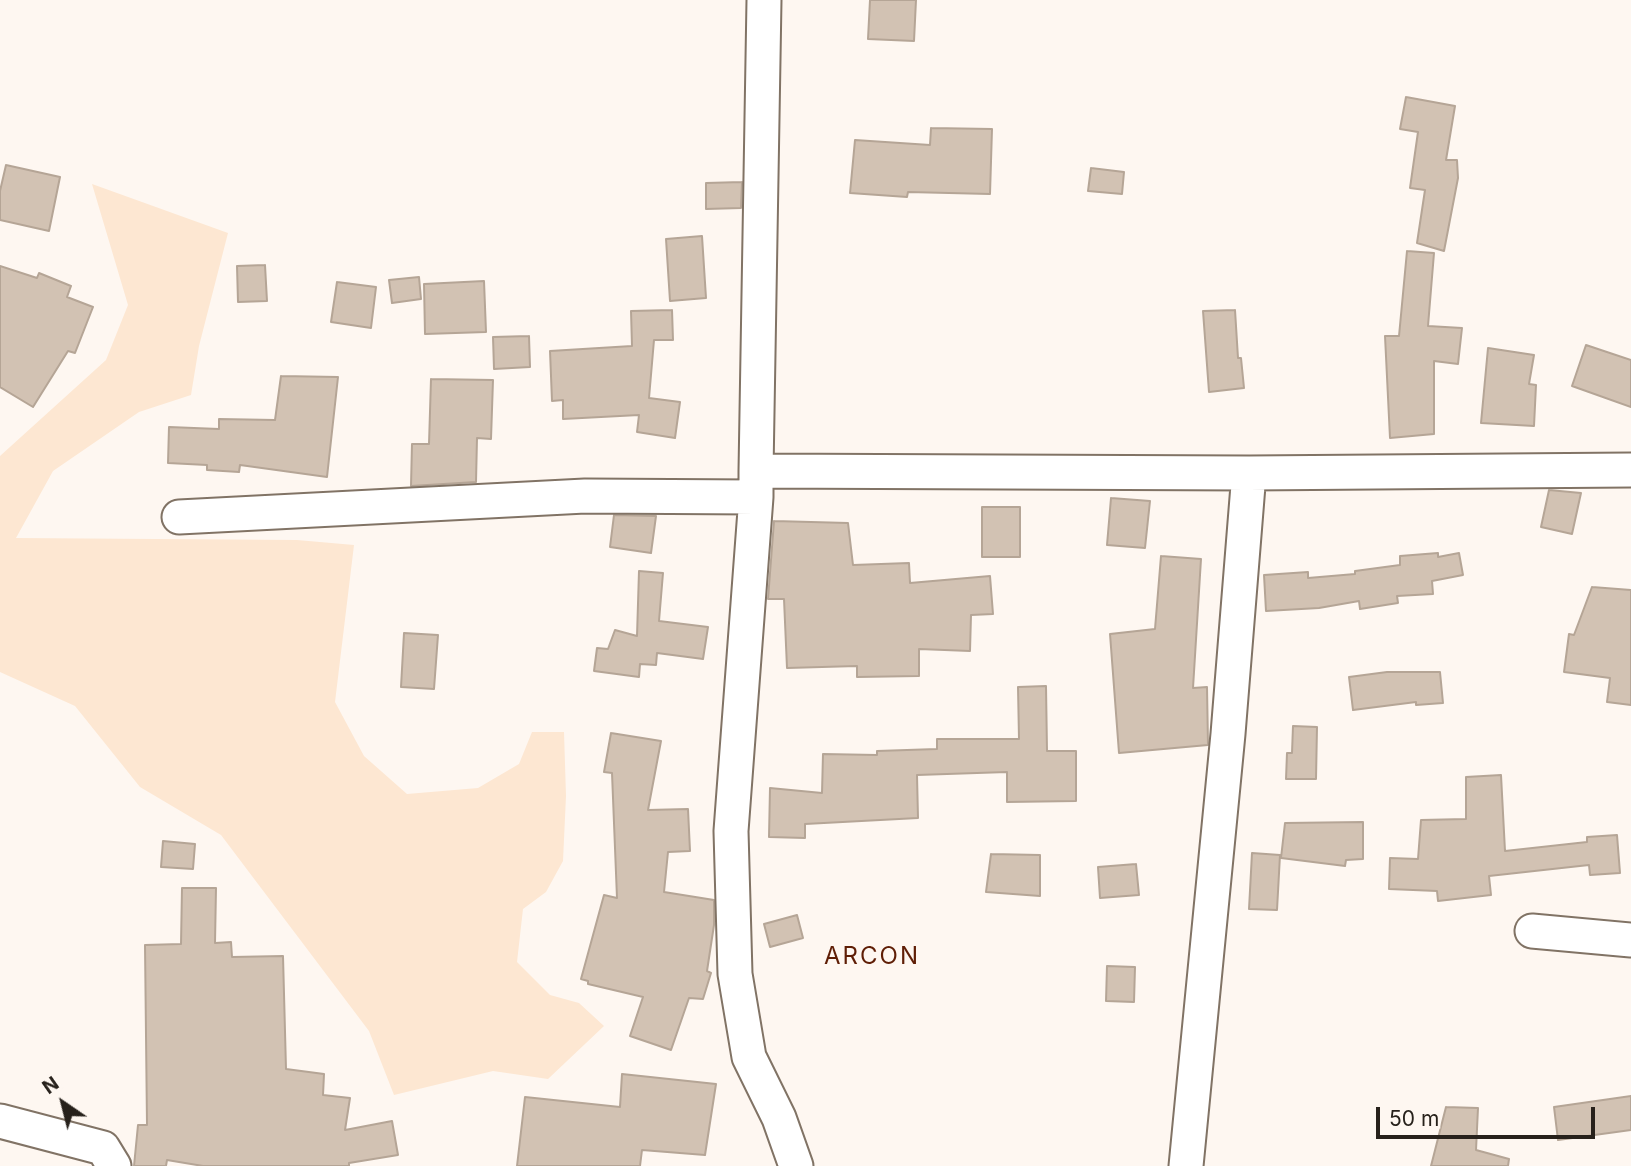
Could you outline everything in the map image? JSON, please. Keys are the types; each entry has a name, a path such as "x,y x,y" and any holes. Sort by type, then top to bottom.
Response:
{"street":[{"path":"764,0 756,484 731,831 735,974 749,1057 779,1118 796,1166"},
{"path":"179,517 585,496 756,484 1249,474 1631,470"},
{"path":"1186,1166 1227,748 1249,474"},
{"path":"1532,931 1631,940"},
{"path":"0,1121 103,1148 114,1166"}],"shaded area":[{"path":"92,184 228,233 199,346 191,395 139,412 53,471 16,538 297,540 354,545 335,702 364,756 407,794 478,788 519,764 532,732 564,732 566,796 563,861 546,892 523,909 517,962 550,995 579,1003 604,1026 548,1079 493,1071 394,1095 369,1031 221,835 140,787 75,706 0,672 0,456 106,360 128,305"}],"building":[{"path":"870,0 916,0 914,41 868,39"},
{"path":"1406,97 1455,106 1446,160 1457,160 1458,178 1444,251 1417,243 1425,190 1410,188 1418,132 1400,129"},
{"path":"931,128 992,129 990,194 908,192 907,197 850,193 855,140 930,145"},
{"path":"6,165 60,177 49,231 0,220 0,191"},
{"path":"1091,168 1124,172 1122,194 1088,191"},
{"path":"742,182 741,208 706,209 706,183"},
{"path":"702,236 706,298 670,301 666,239"},
{"path":"1407,251 1434,253 1428,326 1462,328 1458,364 1434,361 1434,434 1390,438 1385,336 1399,336"},
{"path":"265,265 267,301 238,302 237,266"},
{"path":"0,266 37,278 39,273 71,286 67,297 93,307 75,353 68,351 33,407 0,387"},
{"path":"419,277 421,299 392,303 389,280"},
{"path":"484,281 486,332 425,334 424,284"},
{"path":"337,282 376,287 371,328 331,322"},
{"path":"672,310 673,340 654,340 649,398 680,402 675,438 637,432 639,415 563,419 563,400 552,401 550,351 632,346 631,311"},
{"path":"1235,310 1238,358 1241,358 1244,388 1209,392 1203,311"},
{"path":"529,336 530,367 494,369 493,337"},
{"path":"1586,345 1631,360 1631,407 1572,386"},
{"path":"1488,348 1534,355 1529,384 1536,385 1534,426 1481,423"},
{"path":"281,376 338,377 327,477 240,465 239,472 207,470 207,465 168,463 169,427 219,429 219,419 275,420"},
{"path":"431,379 493,380 491,439 477,438 476,482 411,486 412,444 429,444"},
{"path":"1549,490 1581,493 1572,534 1541,527"},
{"path":"1111,498 1150,501 1145,548 1107,545"},
{"path":"982,507 1020,507 1020,557 982,557"},
{"path":"614,515 656,516 651,553 610,547"},
{"path":"774,521 848,523 853,565 909,563 910,583 990,576 993,614 971,615 970,651 919,649 919,676 857,677 857,666 787,668 784,599 768,599"},
{"path":"1438,553 1438,557 1459,553 1463,575 1432,581 1433,594 1397,596 1398,603 1360,609 1359,601 1319,608 1266,611 1264,575 1308,572 1308,578 1355,574 1355,571 1400,565 1400,556"},
{"path":"1161,556 1201,559 1193,688 1207,687 1208,745 1119,753 1110,634 1155,629"},
{"path":"639,571 663,573 659,621 708,627 703,659 657,653 656,665 640,664 639,677 594,671 597,648 608,649 615,630 637,636"},
{"path":"1592,587 1631,590 1631,705 1607,702 1610,678 1564,672 1569,634 1574,635"},
{"path":"404,633 438,635 434,689 401,687"},
{"path":"1387,672 1440,672 1443,703 1416,705 1416,702 1353,710 1349,677"},
{"path":"1046,686 1047,751 1076,751 1076,801 1007,802 1007,772 917,775 918,818 805,824 805,838 769,837 770,788 822,793 823,754 877,755 877,751 937,749 937,739 1019,739 1018,687"},
{"path":"1293,726 1317,727 1316,779 1286,779 1287,753 1292,753"},
{"path":"611,733 661,741 648,810 688,809 690,851 668,852 664,892 714,900 714,925 707,971 711,973 703,999 689,998 671,1050 630,1036 643,997 588,984 588,981 581,979 604,895 617,898 612,773 604,772"},
{"path":"1501,775 1505,851 1587,842 1587,837 1617,835 1620,873 1590,875 1589,865 1489,876 1491,895 1438,901 1437,891 1389,889 1390,858 1418,859 1421,820 1466,819 1466,777"},
{"path":"1363,822 1363,859 1346,860 1345,866 1281,858 1285,823"},
{"path":"163,841 195,844 193,869 161,867"},
{"path":"1252,853 1280,855 1277,910 1249,909"},
{"path":"991,854 1040,855 1040,896 986,892"},
{"path":"1136,864 1139,895 1100,898 1098,867"},
{"path":"182,888 216,888 215,943 231,942 232,957 283,956 286,1069 324,1074 323,1095 350,1098 345,1130 392,1121 398,1155 349,1163 349,1166 203,1166 167,1160 166,1166 134,1166 138,1125 147,1125 145,945 181,944"},
{"path":"797,915 803,938 770,947 764,924"},
{"path":"1107,966 1135,967 1134,1002 1106,1001"},
{"path":"622,1074 716,1084 705,1155 642,1150 640,1166 517,1166 525,1097 620,1107"},
{"path":"1631,1096 1631,1130 1558,1140 1554,1107"},
{"path":"1446,1107 1478,1108 1476,1150 1509,1159 1508,1166 1431,1166"}],"district":[{"name":"ARCON","path":"872,957"}]}
